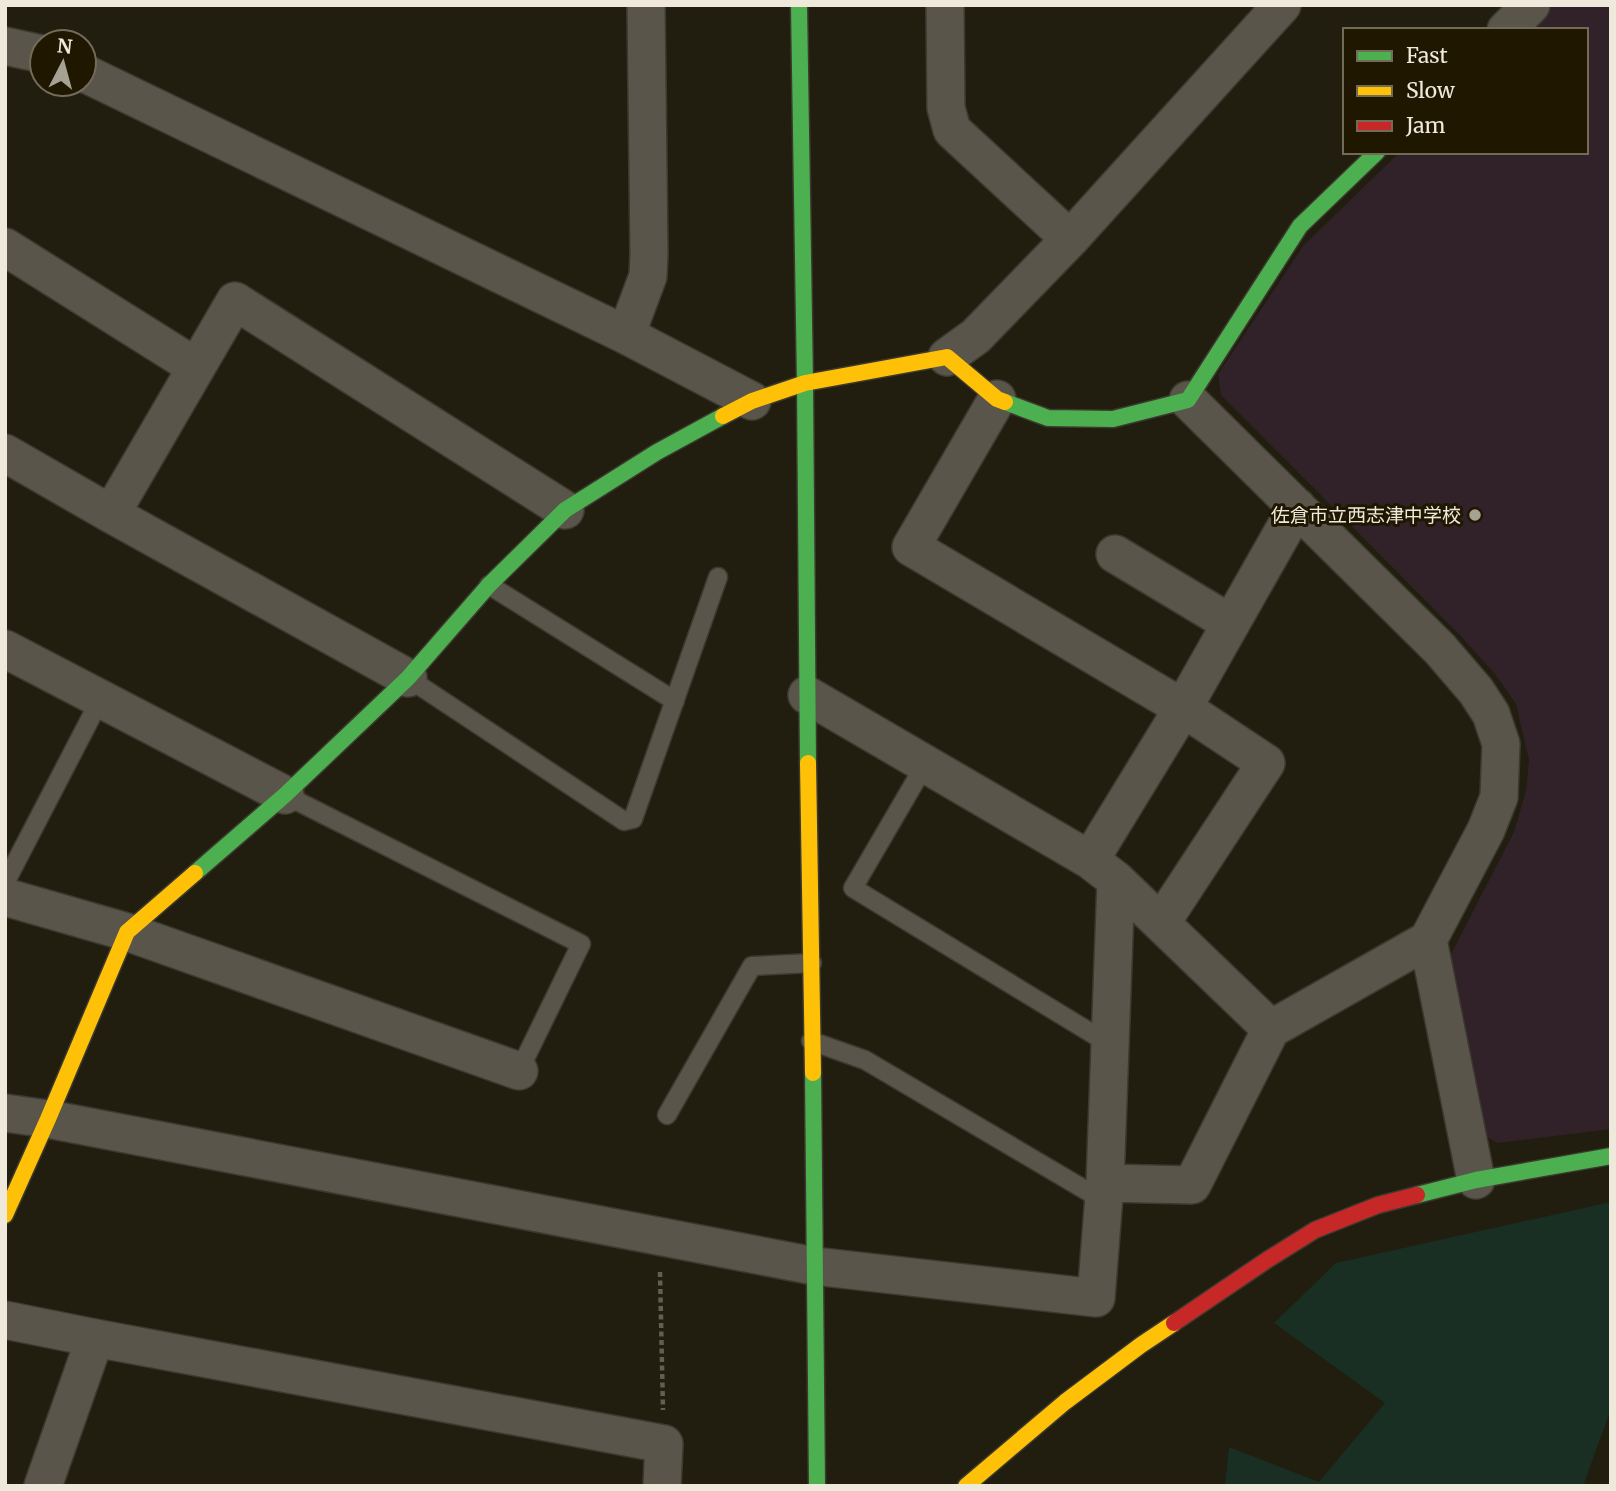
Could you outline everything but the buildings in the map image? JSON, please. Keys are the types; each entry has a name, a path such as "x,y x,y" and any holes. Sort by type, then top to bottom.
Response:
{"street":[{"path":"626,335 648,276 646,5"},
{"path":"799,5 817,1486"},
{"path":"946,5 946,108 953,130 1070,239"},
{"path":"5,1215 127,932 285,795 408,678 489,585 565,510 657,452 752,401 805,383 947,357 976,336 1070,239 1282,5"},
{"path":"1508,28 1531,5"},
{"path":"5,46 28,51"},
{"path":"98,80 626,335 752,401"},
{"path":"947,357 997,399 1048,418 1113,419 1188,400 1300,226 1375,154"},
{"path":"5,247 196,367"},
{"path":"111,514 235,301 565,510"},
{"path":"997,399 911,547 1183,708 1266,763 1161,923"},
{"path":"1105,1192 1192,1185 1271,1030 1428,940 1486,830 1499,797 1501,744 1491,714 1476,691 1440,649 1188,400"},
{"path":"5,453 408,678"},
{"path":"5,1114 48,1119 814,1266 1096,1298 1105,1192 1111,1045 1103,870 1183,708 1297,507"},
{"path":"1115,554 1230,623"},
{"path":"5,649 285,795"},
{"path":"807,695 1103,870 1271,1030"},
{"path":"5,897 127,932 519,1071"},
{"path":"1428,940 1476,1180"},
{"path":"966,1486 1065,1402 1142,1345 1266,1260 1315,1230 1378,1205 1476,1180 1611,1156"},
{"path":"5,1320 664,1444 662,1486"},
{"path":"43,1486 95,1338"}],"lane":[{"path":"408,678 624,821 633,820 718,578"},
{"path":"489,585 675,701"},
{"path":"5,883 101,698"},
{"path":"926,763 853,888 1111,1045"},
{"path":"285,795 581,944 519,1071"},
{"path":"667,1115 752,966 812,963"},
{"path":"811,1041 865,1060 1105,1192"}],"path":[{"path":"659,1236 664,1444"}],"shaded area":[{"name":"佐倉市立西志津中学校","path":"1553,5 1611,5 1611,1129 1497,1143 1484,1135 1449,958 1514,832 1526,791 1529,760 1516,704 1495,674 1459,634 1221,395 1218,374 1304,245 1398,154 1588,154 1588,28 1530,28"}],"green space":[{"path":"1611,1202 1611,1409 1583,1486 1225,1486 1229,1447 1319,1482 1385,1403 1274,1323 1336,1263"}],"traffic: fast":[{"path":"799,5 808,763"},
{"path":"1005,402 1048,418 1113,419 1188,400 1300,226 1375,154"},
{"path":"195,873 285,795 408,678 489,585 565,510 657,452 723,416"},
{"path":"813,1073 817,1486"},
{"path":"1417,1195 1476,1180 1611,1156"}],"traffic: slow":[{"path":"723,416 752,401 805,383 947,357 997,399 1005,402"},
{"path":"808,763 813,1073"},
{"path":"5,1215 127,932 195,873"},
{"path":"966,1486 1065,1402 1174,1323"}],"traffic: jam":[{"path":"1174,1323 1315,1230 1378,1205 1417,1195"}],"place":[{"name":"佐倉市立西志津中学校","path":"1475,515"}]}
